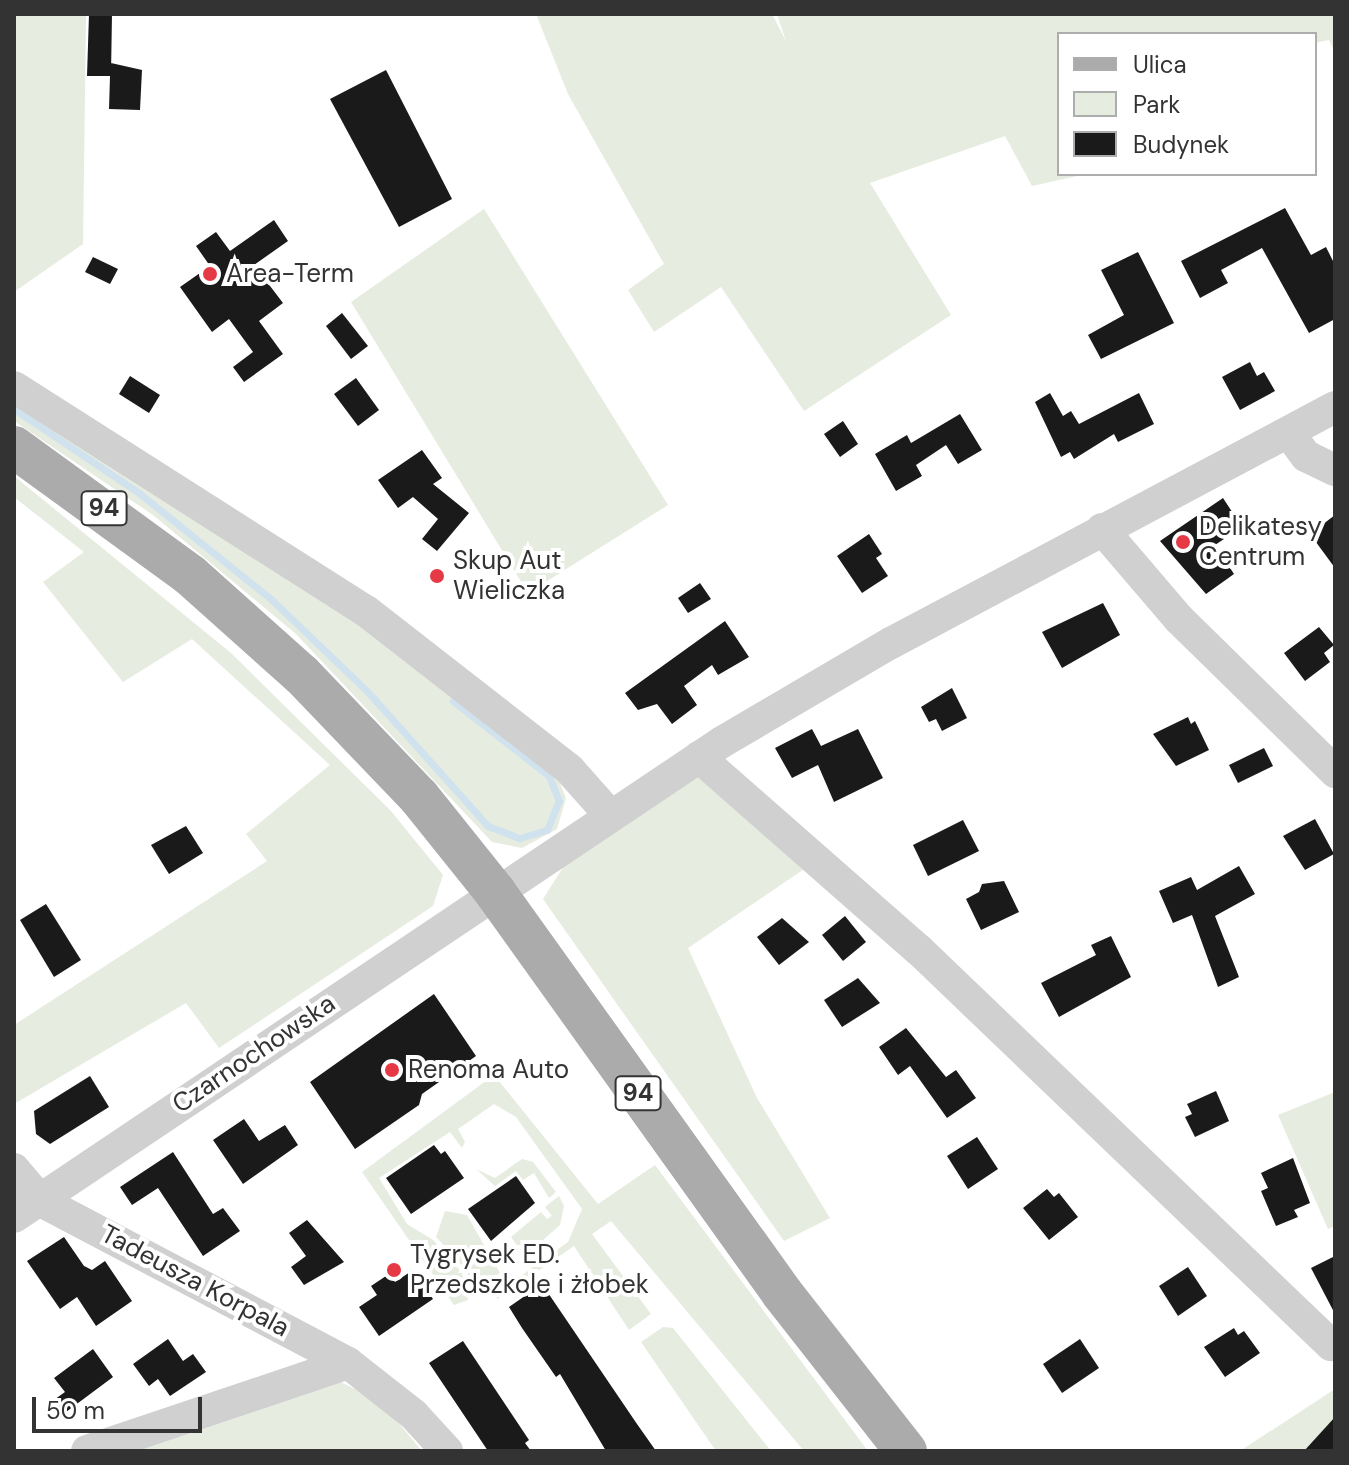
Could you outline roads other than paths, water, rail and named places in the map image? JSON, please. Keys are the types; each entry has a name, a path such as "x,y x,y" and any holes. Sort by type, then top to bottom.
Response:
{"main road":[{"name":"94","path":"14,447 169,558 302,675 419,797 495,892 782,1293 906,1451"}],"street":[{"path":"14,387 366,611 569,769 610,815"},
{"name":"Czarnochowska","path":"14,1217 699,757 891,643 1335,407"},
{"path":"1289,433 1306,456 1335,470"},
{"path":"1102,529 1179,619 1335,772"},
{"path":"699,757 919,950 1331,1345"},
{"path":"14,1169 41,1201"},
{"name":"Tadeusza Korpala","path":"41,1201 348,1363 414,1415 447,1451"},
{"path":"87,1451 348,1363"}],"waterway":[{"path":"14,409 139,493 271,599 368,692 488,826 520,838 547,830 559,801 549,776 453,701"}],"place":[{"name":"Area-Term","path":"210,274"},
{"name":"Delikatesy Centrum","path":"1183,542"},
{"name":"Skup Aut Wieliczka","path":"437,576"},
{"name":"Renoma Auto","path":"392,1070"},
{"name":"Tygrysek ED. Przedszkole i żłobek","path":"394,1270"}]}
